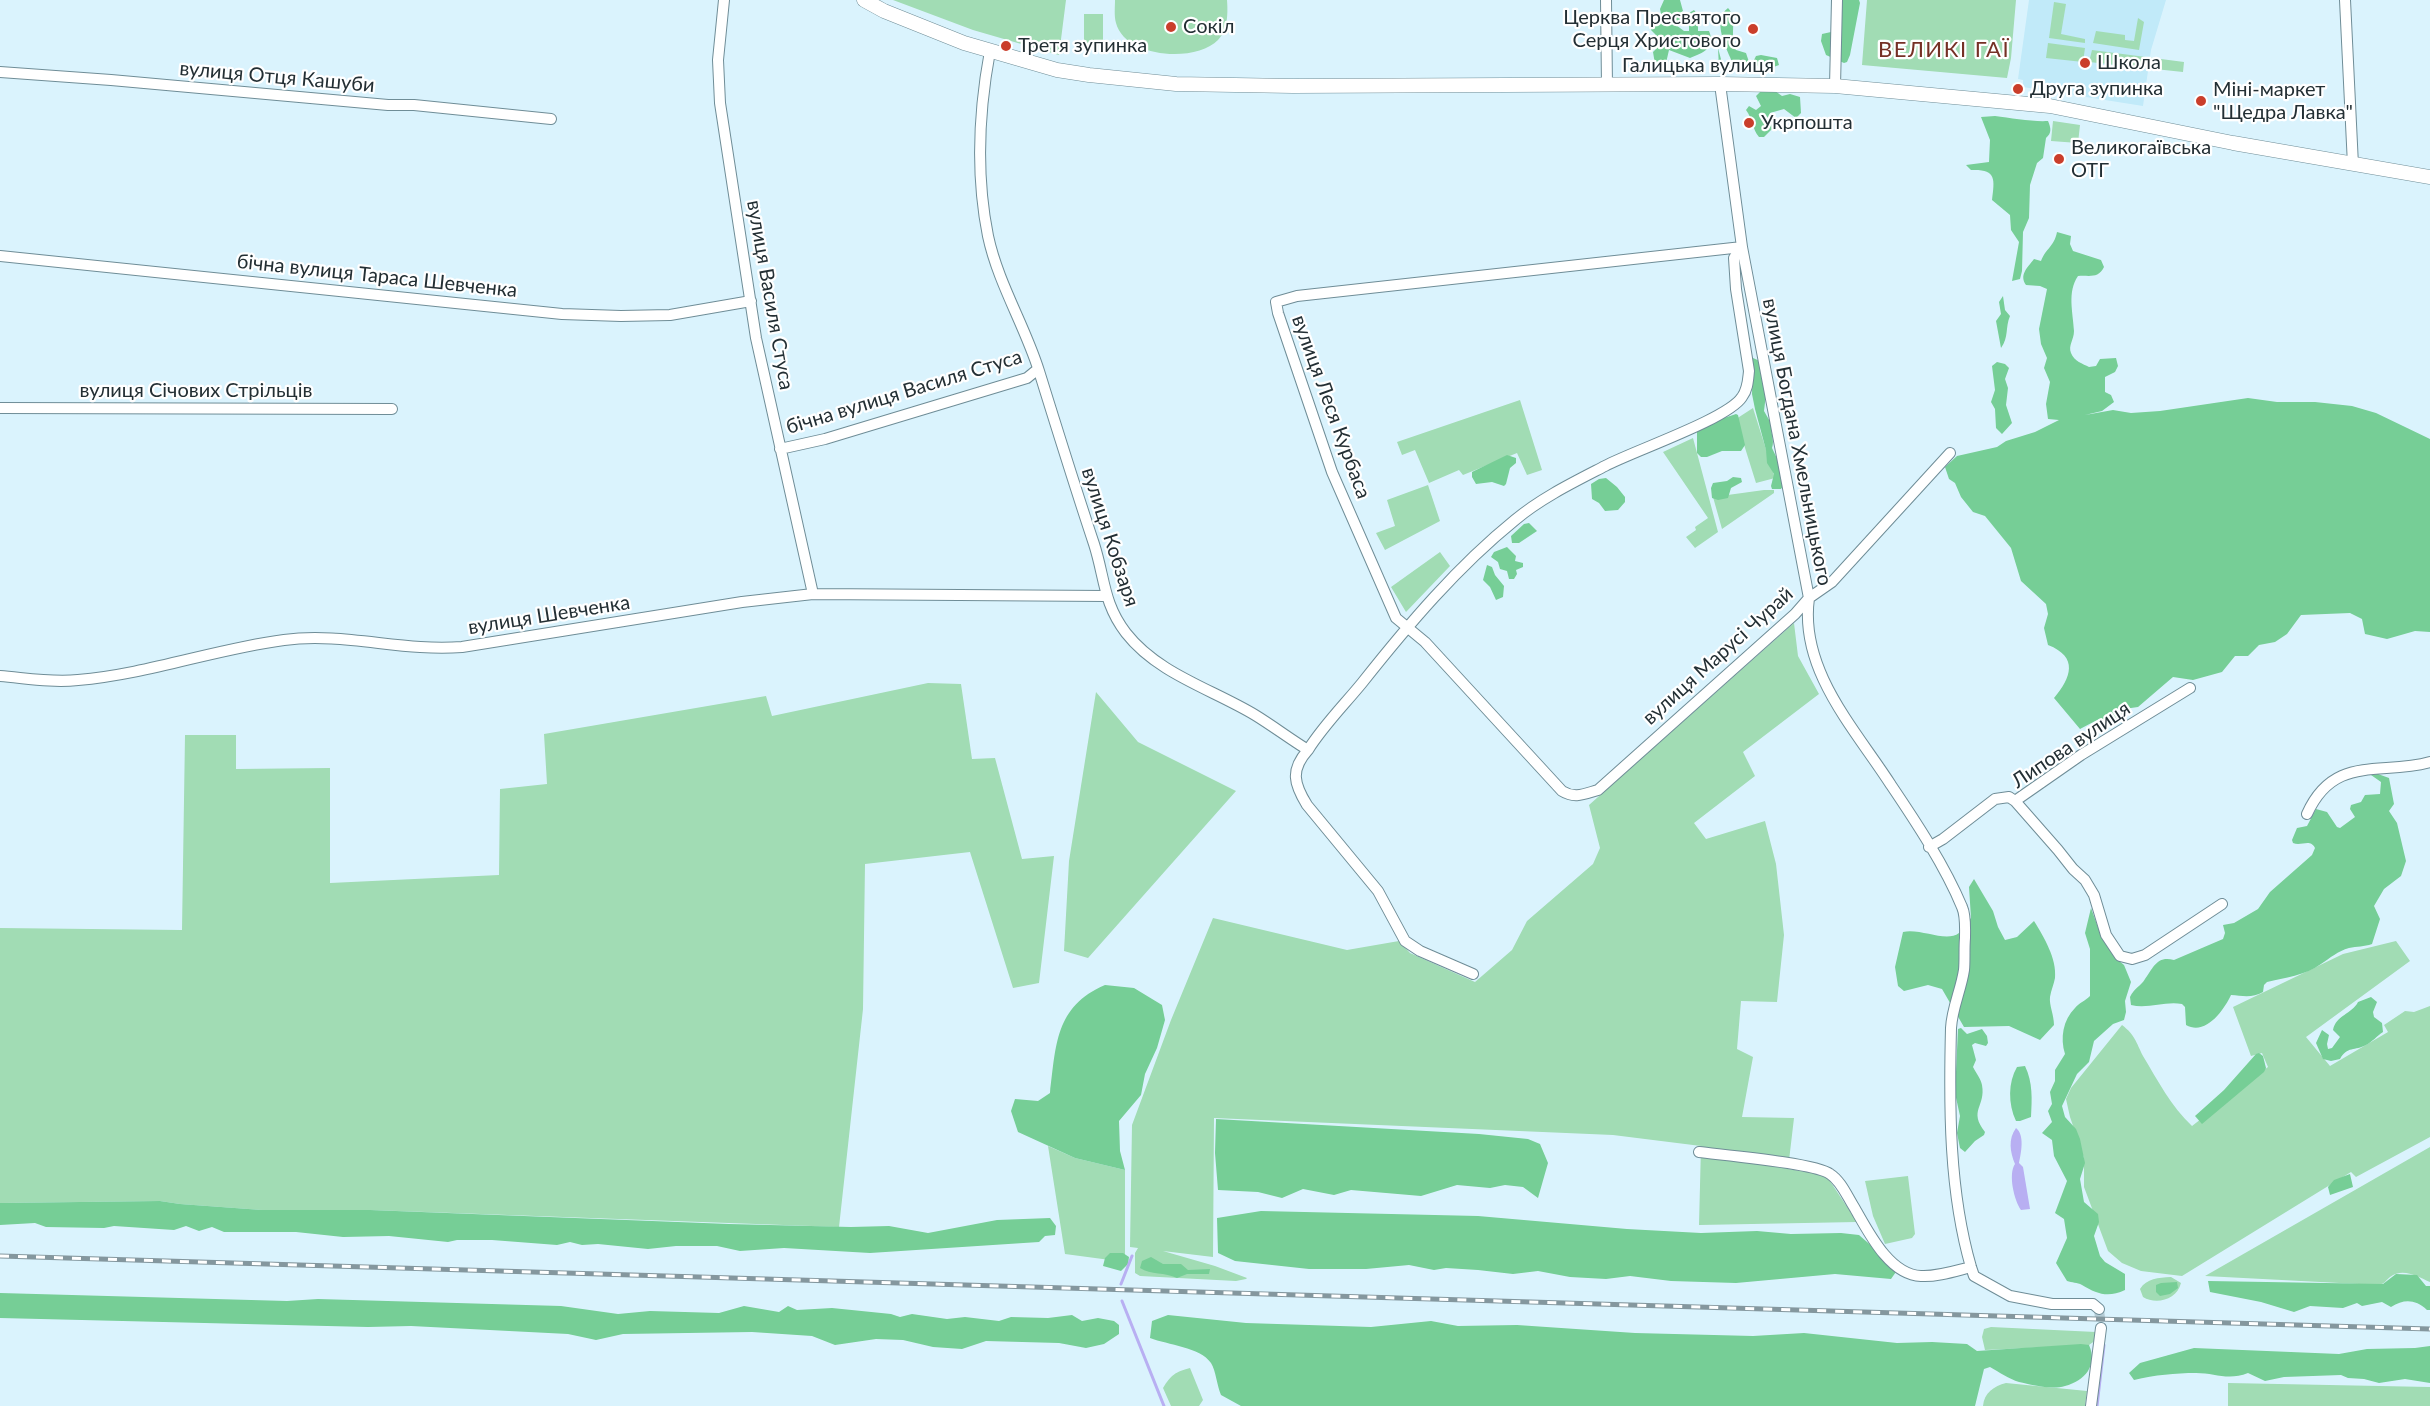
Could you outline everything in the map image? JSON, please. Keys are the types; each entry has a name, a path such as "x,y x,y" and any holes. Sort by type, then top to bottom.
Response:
{"street":[{"name":"вулиця Василя Стуса","path":"724,0 718,60 720,103 751,301 780,449 813,594"},
{"name":"Галицька вулиця","path":"864,0 886,5 964,43 1057,70 1176,84 1835,86 2050,106 2353,165 2430,177"},
{"path":"1606,0 1607,86"},
{"path":"1835,86 1837,0"},
{"path":"2345,0 2353,165"},
{"name":"вулиця Кобзаря","path":"990,51 983,94 981,184 988,237 1009,298 1038,369 1095,547 1111,610 1127,634 1177,675 1254,715 1308,750"},
{"name":"вулиця Отця Кашуби","path":"0,72 551,118"},
{"name":"вулиця Богдана Хмельницького","path":"1720,84 1742,247 1809,598 1806,615 1809,638 1823,676 1841,712 1891,783 1963,909 1964,971 1951,1024 1951,1082 1954,1177 1971,1268"},
{"path":"1473,974 1448,965 1405,941 1378,891 1306,805 1295,778 1299,761 1315,738 1406,627 1515,520 1543,500 1606,465 1712,418 1731,408 1742,398 1748,384 1749,371 1736,289 1734,258 1742,247"},
{"name":"вулиця Леся Курбаса","path":"1577,797 1569,796 1562,791 1440,657 1396,618 1332,472 1276,302 1297,296 1742,247"},
{"name":"бічна вулиця Тараса Шевченка","path":"0,256 562,314 670,315 751,301"},
{"name":"бічна вулиця Василя Стуса","path":"780,449 825,439 1027,378 1038,369"},
{"name":"вулиця Січових Стрільців","path":"0,408 392,409"},
{"name":"вулиця Марусі Чурай","path":"1577,797 1598,790 1795,614 1809,598 1832,582 1950,453"},
{"name":"вулиця Шевченка","path":"0,675 78,680 182,662 283,640 312,637 441,649 462,647 742,602 813,594 1106,596"},
{"name":"Липова вулиця","path":"2190,688 2081,755 2015,801 2085,880 2094,895 2106,935 2120,956 2132,958 2145,955 2222,904"},
{"path":"2307,814 2316,795 2343,775 2359,769 2408,768 2430,762"},
{"path":"1929,847 1995,799 2009,797 2015,801"},
{"path":"1699,1152 1793,1165 1829,1173 1842,1186 1882,1254 1909,1274 1932,1276 1971,1268 1974,1276 2010,1296 2052,1304 2093,1304 2099,1309"},
{"path":"2091,1406 2101,1329"}],"shaded area":[{"name":"Школа","path":"2029,0 2166,0 2151,50 2143,106 2023,87 2023,80 2018,79"},
{"path":"2016,1128 2021,1135 2019,1163 2023,1167 2030,1209 2021,1210 2013,1187 2012,1174 2015,1164 2011,1141"}],"green space":[{"path":"893,0 1066,0 1059,55 973,30"},
{"name":"Сокіл","path":"1115,0 1227,0 1226,26 1218,40 1194,52 1178,54 1146,50 1133,44 1122,35 1115,20"},
{"path":"1664,0 1680,0 1683,11 1679,14 1680,20 1676,25 1684,31 1689,31 1689,13 1694,10 1698,15 1698,31 1709,31 1711,42 1704,52 1690,58 1669,50 1666,63 1659,68 1655,64 1653,52 1659,46 1657,36 1651,30 1652,24 1662,19 1660,9"},
{"path":"1840,0 1859,0 1860,3 1850,55 1844,63 1826,55 1821,41 1822,34 1840,30"},
{"path":"1867,0 2016,0 2007,78 1862,65"},
{"path":"2054,2 2066,4 2061,34 2085,39 2085,43 2049,38"},
{"path":"1728,8 1732,17 1734,45 1736,50 1746,53 1750,65 1747,68 1719,68 1718,48 1722,63 1733,64 1724,43 1721,27 1723,14"},
{"path":"1084,14 1103,14 1103,46 1084,45"},
{"path":"2138,18 2144,22 2139,50 2093,43 2096,31 2125,35 2125,40 2134,41"},
{"path":"2048,43 2085,48 2083,62 2046,58"},
{"path":"2092,50 2184,62 2183,72 2089,62"},
{"path":"1756,56 1777,58 1779,65 1759,68 1754,60"},
{"path":"1771,88 1782,96 1790,94 1800,97 1801,113 1796,118 1784,109 1770,113 1772,129 1764,137 1759,137 1746,110 1749,106 1756,110 1761,106 1756,96 1761,91"},
{"path":"1995,116 2048,121 2050,128 2043,158 2037,163 2030,185 2029,218 2023,232 2022,271 2020,279 2012,281 2019,242 2011,230 2010,215 1992,200 1994,186 1992,176 1985,171 1971,170 1966,165 1989,162 1990,140 1981,117"},
{"path":"2053,121 2080,125 2078,143 2051,141"},
{"path":"2057,232 2071,236 2070,244 2073,251 2101,260 2104,267 2096,275 2078,276 2072,295 2074,331 2070,347 2072,356 2089,367 2096,366 2100,359 2116,358 2118,366 2115,372 2105,377 2105,392 2111,395 2114,402 2102,411 2085,415 2113,410 2131,413 2160,411 2248,398 2277,402 2315,402 2352,406 2376,413 2430,439 2430,632 2415,631 2387,639 2365,634 2362,619 2350,613 2301,615 2287,634 2275,642 2259,645 2248,656 2235,656 2222,672 2193,680 2173,677 2138,707 2124,709 2120,721 2111,724 2099,719 2080,729 2054,698 2065,683 2069,668 2064,656 2048,645 2044,628 2048,614 2046,604 2021,581 2011,548 1985,516 1973,512 1961,497 1955,483 1949,479 1945,467 1957,456 1997,447 2006,441 2035,432 2059,420 2048,419 2046,404 2050,382 2044,368 2047,358 2041,344 2039,329 2047,289 2026,285 2023,278 2034,259 2041,261"},
{"path":"2003,296 2005,310 2010,316 2001,348 1996,321 2001,314 1999,302"},
{"path":"1753,358 1762,362 1766,394 1764,411 1772,425 1772,448 1781,467 1780,477 1783,486 1781,489 1772,489 1771,486 1774,474 1767,463 1752,394"},
{"path":"1997,362 2009,368 2005,379 2008,388 2006,405 2012,423 2002,434 1996,428 1995,409 1991,402 1995,390 1992,366"},
{"path":"1520,400 1542,470 1527,475 1517,453 1463,475 1459,470 1429,483 1415,450 1402,455 1397,442"},
{"path":"1753,408 1775,478 1756,483 1736,419"},
{"path":"1736,414 1745,445 1741,451 1722,451 1701,457 1697,453 1697,432 1709,423"},
{"path":"1693,438 1718,532 1695,548 1686,537 1708,518 1663,452"},
{"path":"1507,455 1516,458 1516,463 1510,468 1504,486 1492,482 1476,484 1472,472"},
{"path":"1733,477 1741,478 1742,482 1731,488 1728,498 1718,500 1712,498 1713,483 1727,481"},
{"path":"1606,478 1625,497 1625,502 1618,510 1605,511 1599,503 1592,499 1591,484"},
{"path":"1428,485 1440,521 1385,550 1376,533 1395,526 1387,500"},
{"path":"1774,490 1774,493 1722,529 1713,497"},
{"path":"1529,523 1537,531 1519,543 1512,543 1511,536 1524,524"},
{"path":"1507,547 1516,556 1515,561 1523,563 1523,567 1516,570 1517,574 1514,579 1509,579 1507,571 1500,569 1498,562 1491,557 1494,552"},
{"path":"1440,552 1450,566 1406,612 1391,587"},
{"path":"1487,565 1492,567 1504,586 1503,597 1496,600 1490,587 1483,580"},
{"path":"1794,623 1798,656 1819,694 1743,752 1755,776 1694,823 1706,839 1765,821 1776,864 1784,935 1777,1002 1741,1001 1737,1049 1753,1057 1742,1117 1794,1118 1788,1169 1826,1175 1857,1222 1699,1225 1701,1146 1613,1135 1214,1118 1213,1257 1163,1251 1247,1278 1236,1281 1140,1276 1135,1273 1135,1253 1138,1248 1130,1247 1132,1125 1171,1020 1213,918 1347,950 1399,941 1410,953 1475,982 1512,950 1527,921 1593,864 1600,848 1589,805"},
{"path":"928,683 961,684 972,759 995,758 1022,859 1054,856 1039,983 1013,988 970,852 865,864 863,1009 839,1227 370,1210 262,1210 160,1201 0,1203 0,928 182,930 185,735 236,735 236,769 330,768 330,883 499,875 500,789 547,784 544,734 766,696 772,716"},
{"path":"1096,692 1138,742 1236,791 1088,958 1064,951 1069,861"},
{"path":"2378,774 2389,778 2394,804 2389,811 2397,823 2406,861 2401,876 2384,889 2374,906 2380,919 2372,944 2345,949 2309,971 2267,982 2263,992 2259,994 2231,995 2219,1014 2200,1027 2186,1025 2185,1007 2182,1004 2131,1005 2130,997 2156,963 2163,959 2174,960 2223,939 2225,933 2223,925 2234,923 2258,909 2270,892 2312,855 2315,848 2313,845 2296,844 2292,840 2297,828 2307,826 2316,809 2327,812 2340,828 2355,817 2350,809 2351,805 2361,802 2365,795 2380,794 2381,782 2371,775"},
{"path":"1974,879 1993,911 2005,940 2017,937 2034,921 2049,948 2055,971 2050,994 2054,1025 2040,1040 2009,1026 1964,1027 1942,989 1928,985 1904,991 1898,986 1895,967 1903,932 1940,936 1954,936 1959,933 1971,918 1969,887"},
{"path":"2091,908 2100,933 2124,965 2131,982 2125,1001 2124,1020 2113,1024 2094,1041 2089,1062 2077,1074 2062,1106 2065,1117 2076,1129 2080,1139 2085,1163 2080,1179 2084,1202 2098,1214 2099,1222 2094,1236 2100,1256 2105,1262 2125,1274 2125,1290 2108,1294 2098,1293 2080,1284 2067,1281 2056,1263 2067,1238 2064,1219 2055,1213 2067,1181 2054,1156 2052,1140 2042,1133 2052,1122 2048,1111 2052,1104 2050,1092 2055,1081 2055,1070 2065,1054 2063,1036 2065,1024 2075,1008 2090,996 2090,949 2085,933"},
{"path":"2396,941 2410,961 2306,1037 2330,1066 2388,1032 2384,1025 2405,1011 2414,1012 2430,1006 2430,1137 2356,1177 2351,1172 2182,1276 2141,1271 2122,1263 2108,1251 2084,1187 2084,1158 2066,1099 2071,1088 2122,1025 2133,1036 2171,1102 2192,1126 2268,1067 2262,1053 2251,1056 2233,1007 2343,954"},
{"path":"1105,985 1134,988 1162,1005 1165,1020 1157,1048 1145,1074 1141,1095 1119,1121 1120,1151 1125,1170 1075,1158 1018,1132 1011,1111 1015,1099 1038,1101 1050,1093 1057,1044 1067,1016 1076,1004"},
{"path":"2371,997 2377,1002 2373,1012 2374,1017 2382,1023 2383,1032 2366,1045 2348,1050 2340,1059 2331,1061 2323,1059 2316,1043 2322,1030 2329,1035 2328,1049 2332,1048 2340,1037 2333,1030 2337,1021 2358,1002"},
{"path":"1961,1028 1967,1034 1982,1029 1987,1036 1988,1043 1986,1046 1975,1043 1972,1045 1976,1060 1973,1067 1980,1078 1983,1092 1978,1118 1985,1132 1965,1152 1960,1148 1957,1133 1960,1116 1955,1093 1958,1029"},
{"path":"2259,1053 2263,1056 2266,1068 2264,1072 2202,1124 2195,1116 2224,1090"},
{"path":"2025,1066 2031,1085 2031,1117 2016,1121 2012,1108 2011,1086 2017,1067"},
{"path":"1216,1119 1479,1134 1528,1139 1540,1144 1548,1163 1538,1198 1523,1187 1505,1185 1490,1188 1457,1185 1421,1196 1351,1190 1334,1195 1303,1189 1282,1198 1258,1192 1218,1190 1215,1153"},
{"path":"1048,1146 1075,1158 1125,1170 1125,1262 1065,1254"},
{"path":"2430,1147 2430,1282 2405,1273 2395,1274 2378,1285 2205,1276"},
{"path":"2350,1174 2353,1187 2330,1195 2328,1187 2334,1180"},
{"path":"1908,1176 1915,1234 1912,1238 1885,1244 1873,1216 1865,1181"},
{"path":"160,1201 262,1210 370,1210 729,1224 889,1226 928,1233 997,1220 1050,1218 1056,1226 1055,1235 1045,1236 1039,1242 870,1253 784,1248 740,1251 717,1246 648,1249 598,1244 582,1245 570,1242 557,1245 492,1240 448,1242 389,1236 343,1237 296,1232 224,1232 212,1227 199,1231 186,1226 174,1230 114,1226 104,1228 46,1227 35,1223 0,1225 0,1203"},
{"path":"1261,1211 1478,1216 1701,1233 1757,1231 1791,1234 1841,1233 1859,1235 1898,1269 1891,1279 1835,1274 1736,1283 1671,1281 1630,1276 1606,1279 1570,1277 1538,1271 1513,1274 1446,1268 1434,1270 1409,1265 1366,1269 1309,1269 1235,1261 1218,1253 1217,1218"},
{"path":"1110,1253 1123,1253 1129,1257 1128,1264 1121,1271 1103,1266 1105,1258"},
{"path":"1151,1257 1163,1264 1181,1264 1188,1270 1210,1269 1209,1274 1187,1274 1177,1278 1140,1268 1142,1261"},
{"path":"2396,1274 2417,1275 2426,1286 2430,1286 2430,1310 2409,1301 2391,1307 2382,1302 2362,1306 2357,1303 2343,1308 2310,1306 2294,1312 2261,1302 2210,1292 2208,1281 2383,1284"},
{"path":"2171,1277 2181,1283 2179,1289 2171,1297 2154,1301 2143,1297 2140,1289 2146,1283 2153,1279"},
{"path":"2177,1282 2178,1288 2170,1294 2160,1296 2156,1292 2156,1285"},
{"path":"0,1293 561,1306 618,1314 650,1311 719,1313 744,1306 779,1312 788,1306 797,1310 832,1308 900,1317 912,1314 947,1319 965,1317 999,1321 1011,1317 1048,1318 1072,1315 1082,1321 1098,1318 1114,1321 1119,1325 1119,1334 1104,1344 1086,1348 1059,1343 986,1341 962,1349 933,1347 903,1340 876,1339 835,1345 812,1336 752,1332 623,1334 596,1340 568,1334 411,1326 368,1327 0,1318"},
{"path":"1168,1315 1246,1323 1371,1327 1431,1321 1458,1326 1517,1325 1635,1333 1753,1336 1804,1333 1897,1343 1967,1344 1977,1351 2081,1344 2089,1345 2092,1359 2084,1376 2072,1384 2060,1387 2042,1387 2019,1382 1990,1367 1984,1369 1975,1406 1241,1406 1221,1395 1213,1366 1206,1358 1192,1350 1150,1338 1152,1321"},
{"path":"1991,1327 2096,1332 2096,1340 2089,1345 1985,1350 1982,1337 1984,1329"},
{"path":"2430,1346 2430,1383 2405,1379 2379,1383 2341,1375 2284,1377 2265,1381 2248,1373 2228,1377 2203,1373 2180,1373 2134,1380 2129,1373 2140,1363 2194,1348 2339,1354 2367,1349"},
{"path":"1190,1368 1203,1400 1199,1406 1171,1406 1163,1388 1174,1375"},
{"path":"2006,1383 2087,1391 2085,1406 1983,1406 1985,1397 1990,1391"},
{"path":"2228,1383 2430,1387 2430,1406 2228,1406"}],"waterway":[{"path":"1121,1284 1132,1256"},
{"path":"1122,1301 1164,1406"},
{"path":"2097,1406 2104,1345"}],"tunnel":[{"path":"2099,1309 2101,1328"}],"railway":[{"path":"0,1256 2430,1329"}],"place":[{"name":"Сокіл","path":"1171,27"},
{"name":"Церква Пресвятого Серця Христового","path":"1753,29"},
{"name":"Третя зупинка","path":"1006,46"},
{"name":"Школа","path":"2085,63"},
{"name":"Друга зупинка","path":"2018,89"},
{"name":"Міні-маркет \"Щедра Лавка\"","path":"2201,101"},
{"name":"Укрпошта","path":"1749,123"},
{"name":"Великогаївська ОТГ","path":"2059,159"}],"district":[{"name":"ВЕЛИКІ ГАЇ","path":"1944,50"}]}
